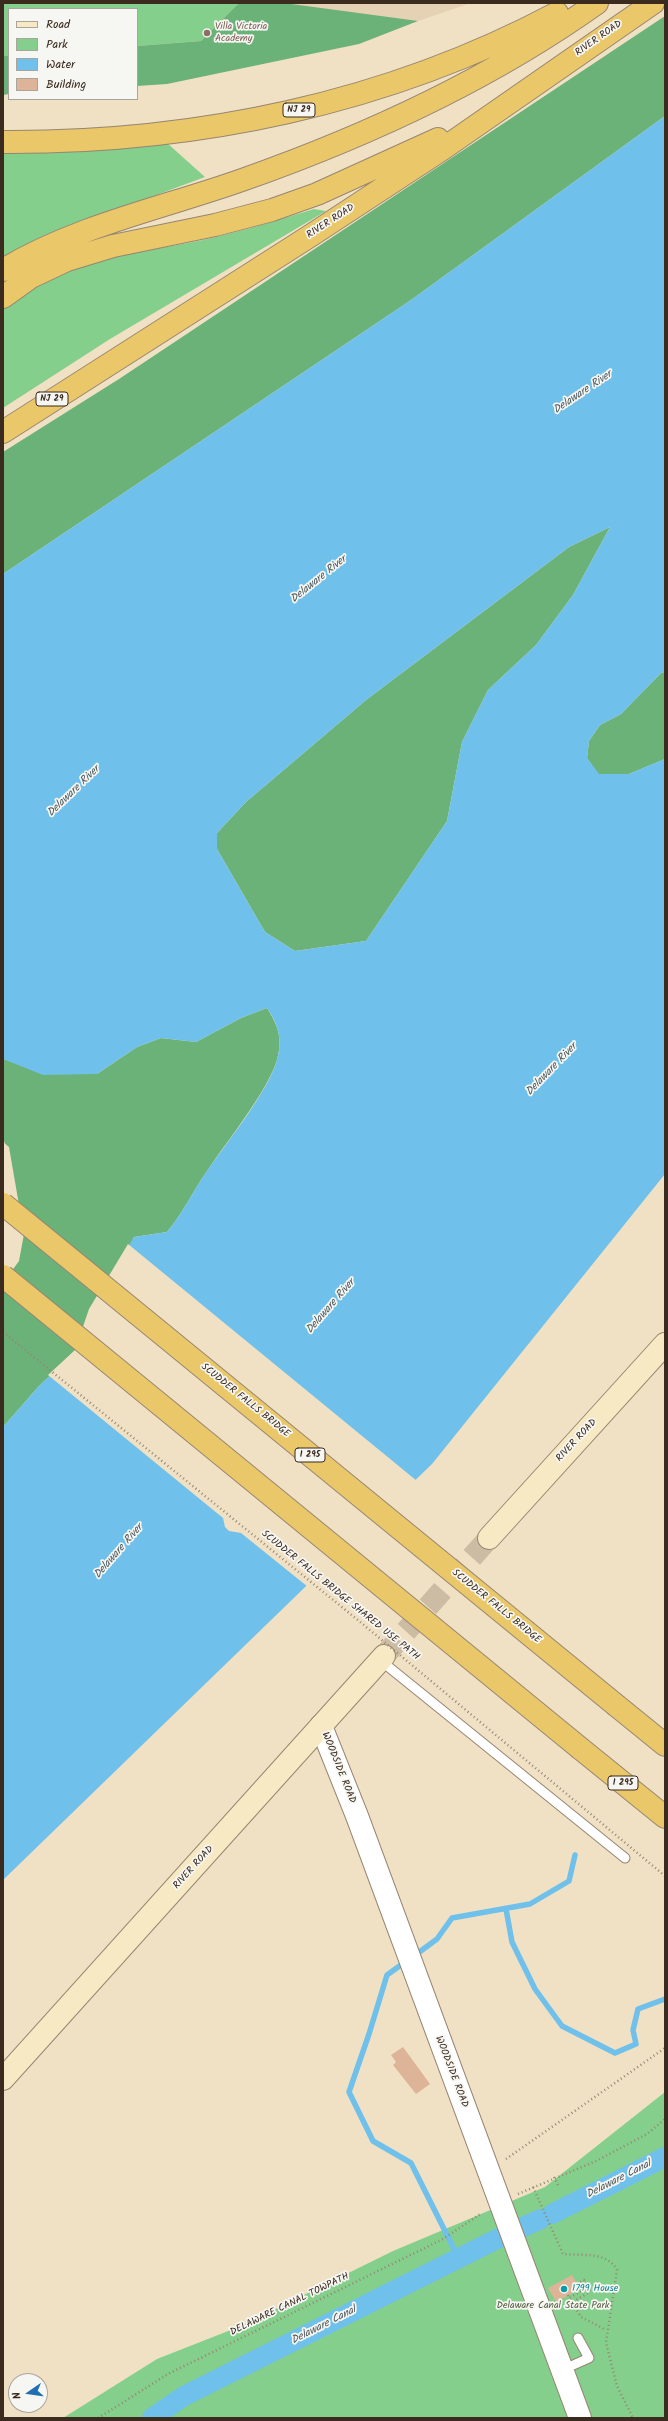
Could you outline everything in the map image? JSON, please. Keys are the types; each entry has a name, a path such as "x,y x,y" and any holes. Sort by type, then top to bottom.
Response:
{"highway":[{"name":"NJ 29","path":"3,142 125,139 188,132 319,105 371,91 448,63 526,30 576,3"},
{"path":"3,270 51,244 286,164 388,123 461,86 571,22 597,3"},
{"name":"RIVER ROAD","path":"3,432 310,236 444,148 487,116 653,3"},
{"path":"3,297 48,268 87,254 215,225 272,210 316,194 487,116"},
{"name":"SCUDDER FALLS BRIDGE","path":"3,1204 665,1745"},
{"name":"I 295","path":"3,1276 665,1817"}],"main road":[{"name":"RIVER ROAD","path":"489,1538 665,1344"},
{"name":"RIVER ROAD","path":"3,2079 382,1658"}],"street":[{"name":"WOODSIDE ROAD","path":"321,1726 417,1979 580,2418"}],"lane":[{"path":"382,1658 625,1858"},
{"path":"562,2370 588,2358 578,2338"}],"path":[{"name":"SCUDDER FALLS BRIDGE SHARED USE PATH","path":"3,1332 359,1621 665,1876"},
{"path":"504,2160 516,2150 665,2048"},
{"path":"520,2193 602,2157 647,2134 665,2119"},
{"path":"554,2177 558,2187"},
{"path":"533,2187 563,2254 598,2256 613,2263 617,2270 617,2278 606,2330 606,2343 617,2386 634,2418"},
{"name":"DELAWARE CANAL TOWPATH","path":"98,2418 168,2374 443,2239 483,2211"},
{"path":"572,2302 590,2292 584,2280 578,2283 583,2290 569,2296 572,2302 581,2317 606,2330"}],"shaded area":[{"name":"Villa Victoria Academy","path":"3,3 471,3 418,21 138,45 138,8 8,8"}],"green space":[{"path":"3,3 239,3 201,41 138,46 138,8 8,8 8,56 3,56"},
{"path":"239,3 284,3 418,21 359,44 167,84 138,86 138,46 201,41"},
{"path":"665,16 665,116 411,300 3,574 3,452 119,379"},
{"path":"3,56 8,56 8,94 3,95"},
{"path":"167,143 205,177 51,234 3,260 3,149"},
{"path":"314,209 326,211 110,339 3,408 3,309 31,288 78,266 112,256 216,237"},
{"path":"610,527 573,595 536,645 488,690 462,742 447,821 366,941 295,951 265,932 217,849 217,833 246,802 366,700 569,547"},
{"path":"665,672 665,759 629,774 598,774 587,758 589,741 600,725 621,714 661,673"},
{"path":"267,1008 277,1027 280,1045 277,1060 265,1087 167,1232 134,1237 76,1351 39,1386 3,1427 3,1281 22,1234 3,1135 3,1059 97,1074 137,1047 161,1038 196,1042 241,1018"},
{"name":"Delaware Canal State Park","path":"665,2092 665,2418 63,2418 157,2359 241,2326 393,2251 545,2187"}],"water":[{"name":"Delaware River","path":"665,116 665,672 661,673 621,714 600,725 589,741 587,758 599,774 629,774 665,759 665,1174 432,1464 3,1880 3,1427 39,1386 76,1351 91,1310 134,1237 167,1232 173,1225 202,1179 246,1117 265,1087 277,1060 280,1046 277,1026 267,1008 241,1018 196,1042 161,1038 137,1047 97,1074 43,1075 3,1059 3,574 411,300","holes":["610,527 573,595 536,645 488,690 462,742 447,821 366,941 295,951 265,932 217,849 217,833 246,802 366,700 569,547"]}],"pier":[{"path":"3,1142 9,1147 24,1234 19,1261 3,1283"},
{"path":"128,1244 417,1481 308,1587 241,1533 229,1531 225,1527 223,1518 48,1375 75,1350 89,1309"}],"building":[{"path":"403,2047 430,2084 416,2094 393,2065 396,2062 391,2055"},
{"name":"1799 House","path":"572,2275 580,2289 556,2302 548,2288"}],"waterway":[{"path":"414,1956 437,1939 452,1918 530,1904 569,1881 575,1855"},
{"path":"506,1909 512,1942 535,1989 562,2026 615,2053 636,2044 633,2030 638,2009 665,1999"},
{"path":"405,1962 387,1975 349,2092 373,2141 411,2163 458,2257"},
{"name":"Delaware Canal","path":"552,2214 665,2157"},
{"name":"Delaware Canal","path":"523,2227 541,2219"},
{"name":"Delaware Canal","path":"152,2418 184,2396 499,2238"}],"tunnel":[{"path":"384,1656 489,1538"}],"place":[{"name":"Villa Victoria Academy","path":"207,33"},
{"name":"1799 House","path":"564,2289"}]}
